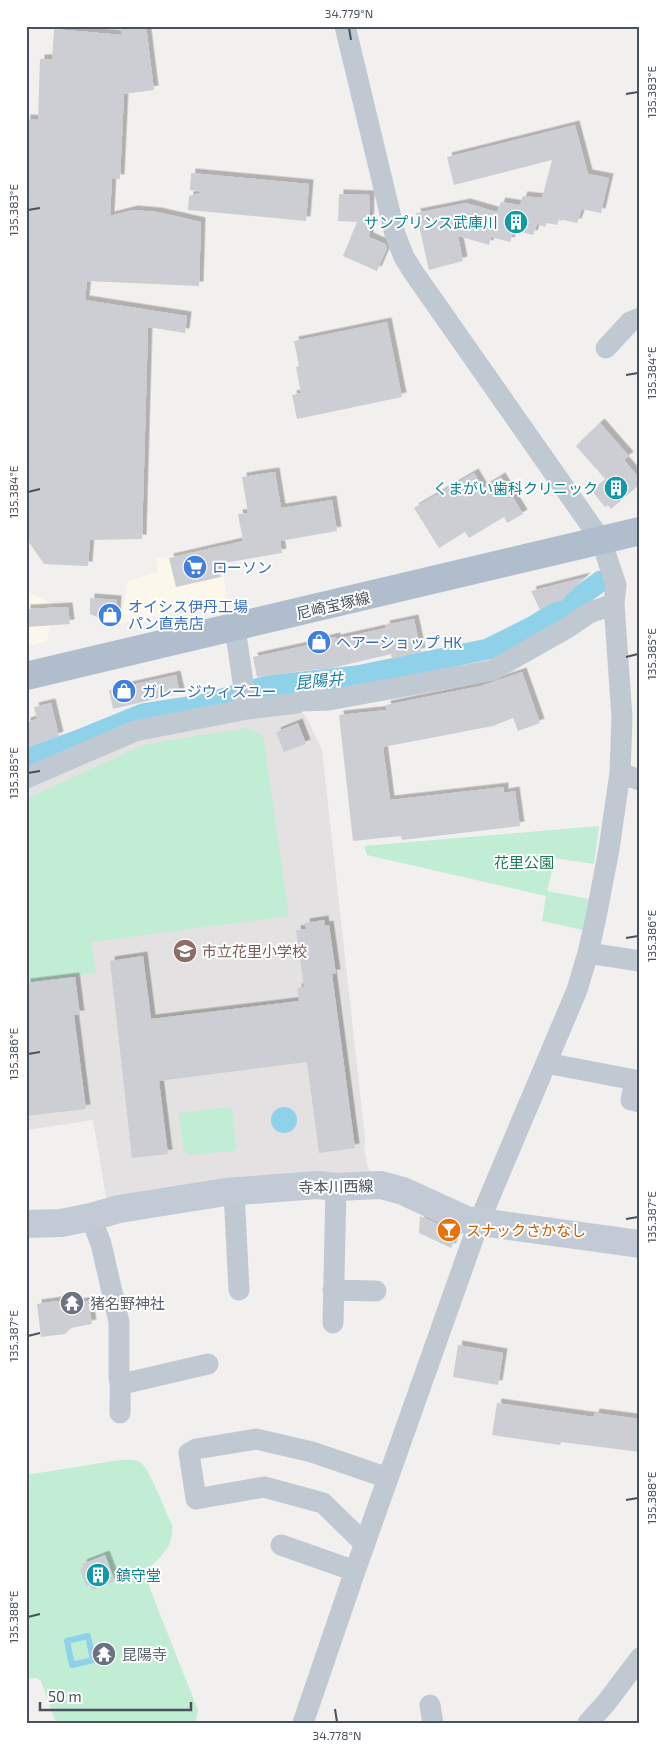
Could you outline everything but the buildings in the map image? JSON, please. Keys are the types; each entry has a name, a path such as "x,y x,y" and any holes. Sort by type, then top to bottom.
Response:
{"main road":[{"name":"尼崎宝塚線","path":"26,676 640,531"},
{"name":"寺本川西線","path":"26,1224 61,1223 119,1209 234,1192 318,1185 336,1187 381,1185 403,1191 466,1220 640,1244"}],"street":[{"path":"303,1723 355,1571 480,1222 577,990 588,953 609,849 620,774 622,717 614,604 616,585 601,540 429,296 404,257 395,234 345,26"},
{"path":"606,348 628,321"},
{"path":"26,778 135,731 247,707 329,700 492,670 590,613 614,604"},
{"path":"235,628 247,707"},
{"path":"620,774 640,780"},
{"path":"588,953 640,961"},
{"path":"546,1063 635,1080 633,1105"},
{"path":"332,1323 336,1187"},
{"path":"234,1192 239,1290"},
{"path":"91,1217 102,1244 118,1322 119,1378 122,1384 119,1396 120,1412"},
{"path":"334,1290 376,1291"},
{"path":"122,1384 208,1364"},
{"path":"365,1544 323,1503 264,1487 196,1506 189,1453 196,1449 256,1439 312,1452 388,1478"},
{"path":"281,1545 355,1571"},
{"path":"588,1723 606,1703 640,1658"}],"shaded area":[{"path":"225,543 221,561 227,599 120,624 128,581 158,572 156,559"},
{"path":"26,591 55,605 47,641 26,646"},
{"name":"市立花里小学校","path":"301,711 307,718 322,750 365,1138 364,1147 368,1168 375,1177 107,1203 93,1120 26,1130 26,784 137,735"}],"green space":[{"path":"247,728 263,735 289,916 91,942 96,973 26,982 26,799 143,745"},
{"name":"花里公園","path":"599,826 594,864 555,858 547,891 589,899 583,930 542,921 546,896 367,855 364,846"},
{"path":"228,1107 232,1109 236,1148 233,1151 189,1155 184,1152 180,1113"},
{"name":"昆陽寺","path":"120,1460 136,1460 144,1466 172,1525 169,1544 163,1554 149,1568 148,1578 150,1589 198,1710 195,1723 56,1723 41,1681 36,1678 26,1679 26,1475"}],"water":[{"path":"284,1107 293,1111 297,1120 293,1129 284,1133 275,1129 271,1120 275,1111"}],"waterway":[{"name":"昆陽井","path":"26,759 143,714 201,705 267,686 357,676 488,649 534,626 601,581"},
{"path":"88,1636 93,1660 72,1665 67,1641 88,1636"}],"place":[{"name":"サンプリンス武庫川","path":"516,222"},
{"name":"くまがい歯科クリニック","path":"616,488"},
{"name":"ローソン","path":"195,567"},
{"name":"オイシス伊丹工場 パン直売店","path":"110,615"},
{"name":"ヘアーショップ HK","path":"319,642"},
{"name":"ガレージウィズユー","path":"124,691"},
{"name":"市立花里小学校","path":"185,951"},
{"name":"スナックさかなし","path":"449,1230"},
{"name":"猪名野神社","path":"72,1303"},
{"name":"鎮守堂","path":"98,1575"},
{"name":"昆陽寺","path":"104,1654"}]}
